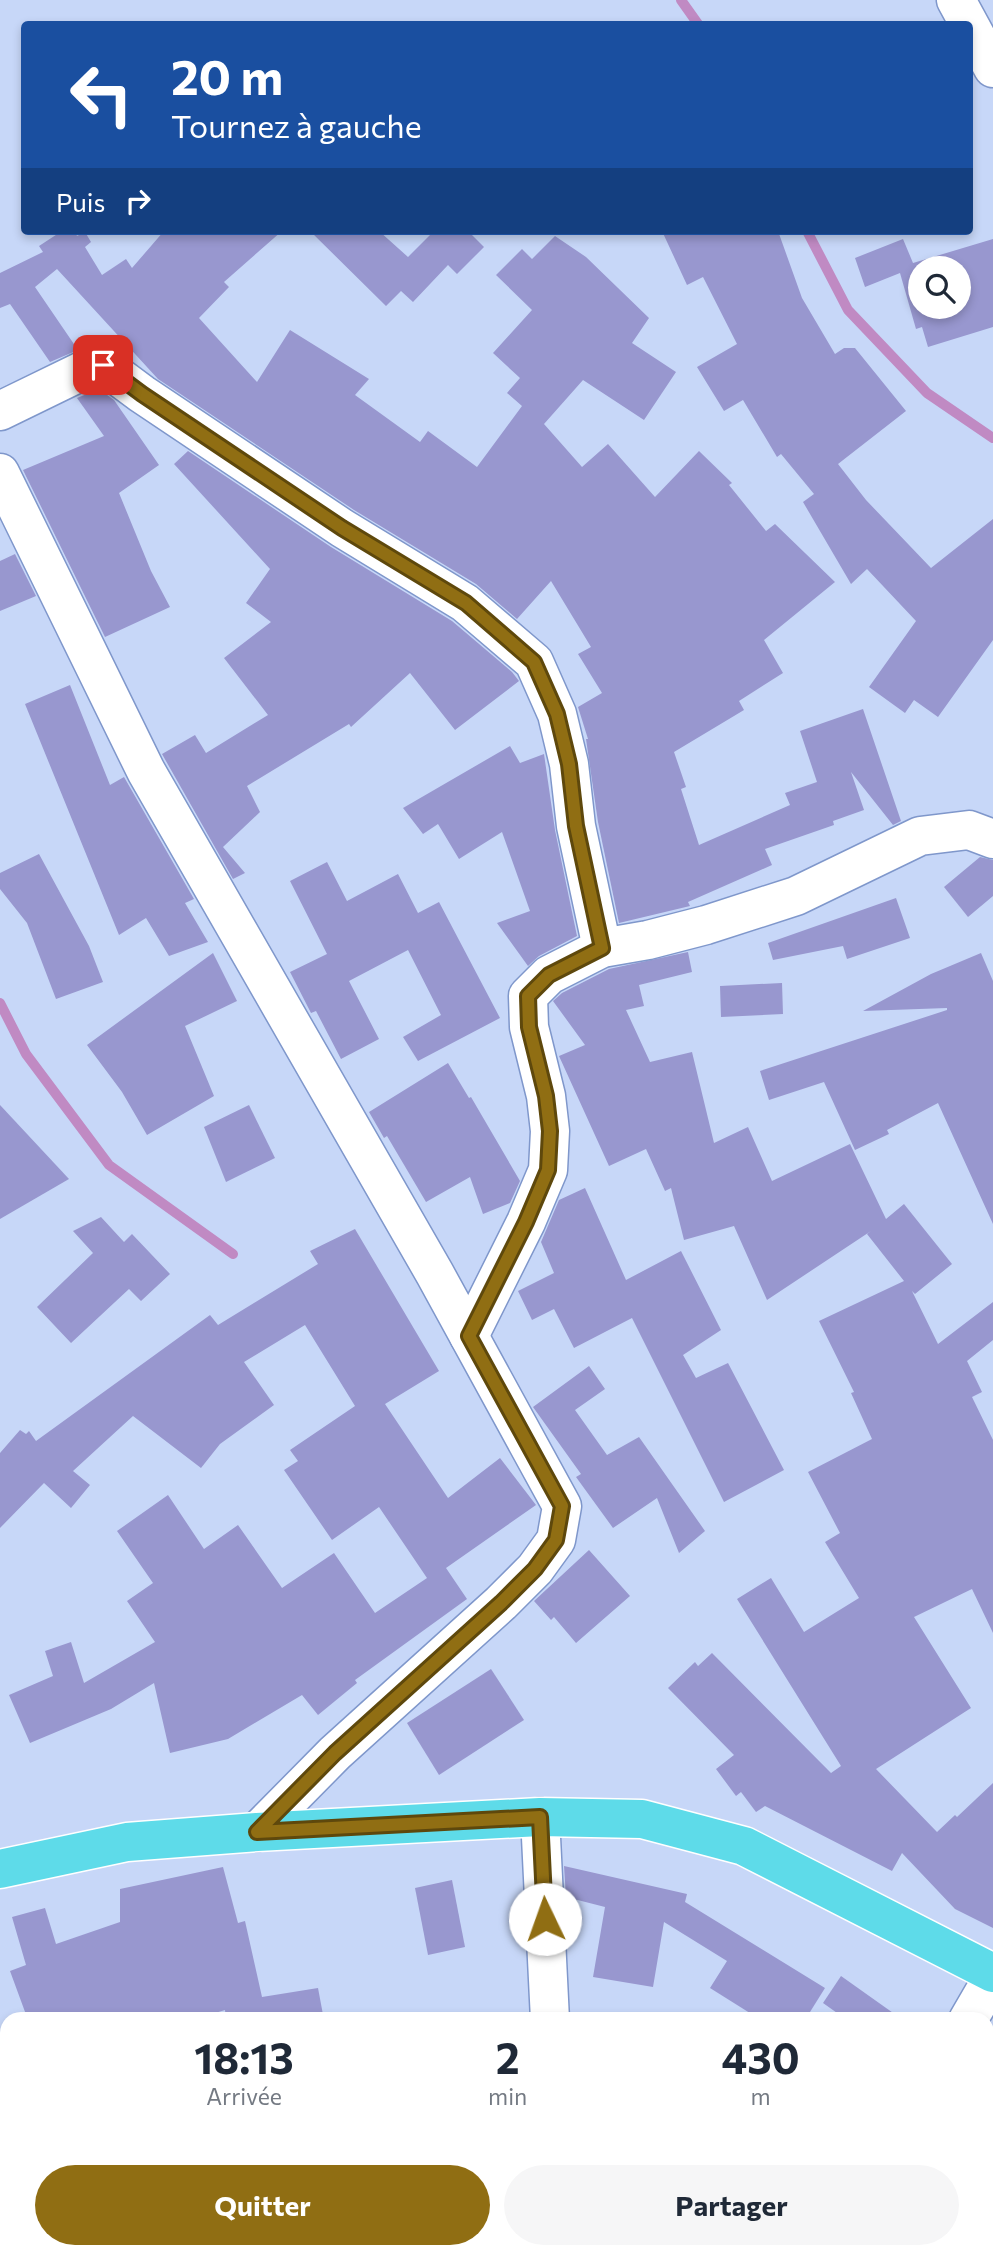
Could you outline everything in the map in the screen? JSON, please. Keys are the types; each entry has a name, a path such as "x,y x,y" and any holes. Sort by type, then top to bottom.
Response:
{"highway":[{"path":"0,1869 127,1842 257,1832 540,1817 642,1819 744,1846 993,1975"}],"street":[{"path":"956,0 967,21"},
{"path":"973,31 993,68"},
{"path":"0,411 80,372 103,365 331,520 466,603 534,662 560,726 569,764 576,826 602,948"},
{"path":"0,473 146,771 469,1336 562,1506 556,1540 535,1569 335,1753 257,1832"},
{"path":"469,1336 526,1222 548,1170 550,1131 546,1096 529,1027 528,996 549,975 602,948 648,940 706,925 796,896 920,836 969,830 993,839"},
{"path":"540,1817 550,2012"},
{"path":"972,2012 993,1975"}],"building":[{"path":"56,235 87,235 91,242 85,247 102,275 126,259 132,268 161,235 277,235 224,282 229,287 199,318 257,382 290,330 369,379 355,395 420,442 428,431 477,467 522,406 507,393 520,378 493,353 532,310 496,275 522,249 532,259 555,236 586,257 649,318 632,343 676,372 644,420 583,380 544,424 582,467 608,444 655,497 699,451 732,483 729,485 766,531 775,524 835,582 764,640 783,673 739,701 744,710 674,752 686,787 681,789 699,845 790,805 785,793 817,782 800,731 863,709 901,821 893,825 851,772 864,810 833,821 834,825 765,849 772,865 688,902 690,906 619,923 598,822 588,739 578,707 602,693 578,654 591,647 551,581 517,619 476,584 354,510 158,379 57,269 35,287 78,350 50,362 10,304 0,308 0,273 43,252 39,246"},
{"path":"314,235 383,235 408,257 430,235 472,235 484,247 457,274 448,265 413,302 401,291 386,306"},
{"path":"664,235 779,235 802,298 835,354 844,348 855,348 906,411 838,464 866,500 931,568 993,519 993,640 938,717 914,700 905,713 869,687 916,621 867,569 851,584 803,502 814,494 781,454 777,457 743,400 724,411 697,367 737,344 703,277 687,285"},
{"path":"903,239 910,256 908,301 900,273 865,287 855,258"},
{"path":"993,239 993,327 928,347 922,327 916,329 913,319 971,319 971,256 936,256"},
{"path":"99,389 114,400 159,465 119,493 151,571 170,607 105,637 23,470 104,436 77,398"},
{"path":"188,451 331,547 452,621 519,681 455,730 410,673 351,727 349,724 247,786 260,812 223,847 245,873 233,879 162,754 195,735 206,753 268,715 224,658 271,622 246,603 270,569 174,464"},
{"path":"15,554 36,596 0,611 0,561"},
{"path":"70,685 110,785 124,777 194,899 185,903 208,942 169,956 146,918 119,935 25,704"},
{"path":"510,746 520,763 544,754 555,830 577,936 539,956 528,966 497,923 530,911 502,832 459,859 438,824 423,834 403,808"},
{"path":"39,854 89,946 103,982 56,999 27,923 0,889 0,873"},
{"path":"980,857 993,860 993,896 968,917 944,887"},
{"path":"327,862 347,901 398,874 418,913 439,902 500,1018 418,1061 403,1037 441,1015 408,950 349,981 379,1039 341,1059 316,1011 311,1013 290,972 327,954 290,881"},
{"path":"896,898 910,938 847,959 843,946 773,960 768,943"},
{"path":"688,952 692,972 639,985 644,1006 626,1010 650,1062 692,1052 714,1143 748,1127 772,1181 850,1144 886,1219 904,1204 952,1264 915,1294 912,1291 938,1344 993,1302 993,1340 967,1361 982,1392 972,1397 993,1440 993,1633 972,1589 914,1617 971,1708 876,1769 937,1832 993,1783 993,1928 955,1909 902,1853 892,1871 765,1806 756,1812 741,1792 736,1796 716,1769 734,1755 668,1688 695,1662 698,1666 712,1653 831,1773 841,1766 737,1599 771,1578 804,1632 859,1598 825,1542 840,1533 808,1472 872,1439 851,1393 854,1392 819,1321 904,1281 867,1234 871,1231 767,1300 734,1226 684,1240 671,1188 665,1191 646,1149 609,1166 559,1056 585,1045 553,1001 562,993 609,969"},
{"path":"213,953 237,1001 185,1026 214,1096 147,1135 122,1092 87,1045"},
{"path":"981,953 993,981 993,1224 938,1103 887,1130 889,1134 855,1150 824,1082 769,1100 760,1071 947,1010 863,1011 931,974"},
{"path":"782,983 783,1014 721,1017 720,986"},
{"path":"448,1063 520,1181 510,1203 483,1214 470,1177 426,1202 387,1136 384,1138 369,1112"},
{"path":"0,1105 69,1179 0,1219"},
{"path":"249,1105 275,1158 226,1182 204,1127"},
{"path":"585,1188 626,1280 681,1251 721,1330 683,1355 696,1378 728,1363 784,1470 724,1502 632,1318 574,1348 554,1309 532,1320 518,1291 554,1273 541,1242 559,1200"},
{"path":"101,1217 124,1242 132,1234 170,1274 141,1301 129,1289 71,1343 37,1307 93,1253 73,1231"},
{"path":"355,1229 439,1371 385,1404 448,1498 500,1458 536,1505 446,1568 467,1599 355,1680 357,1683 318,1715 302,1695 228,1739 170,1753 154,1683 111,1709 30,1743 9,1695 53,1676 45,1651 71,1642 84,1683 155,1642 127,1601 153,1583 117,1531 168,1495 204,1549 238,1525 282,1588 334,1553 375,1613 427,1578 379,1507 332,1540 284,1470 298,1461 290,1450 355,1406 305,1325 244,1362 274,1405 220,1444 201,1468 133,1416 73,1471 90,1485 71,1508 44,1483 0,1528 0,1453 20,1430 26,1434 29,1431 36,1441 210,1315 218,1325 318,1264 310,1251"},
{"path":"589,1366 605,1389 575,1410 607,1455 639,1437 705,1531 679,1553 657,1498 613,1528 576,1477 581,1474 533,1407"},
{"path":"589,1550 630,1596 576,1643 554,1617 551,1620 534,1601"},
{"path":"491,1669 524,1720 439,1775 407,1723"},
{"path":"564,1866 687,1894 685,1902 825,1988 810,2012 748,2012 710,1988 727,1961 664,1922 653,1987 593,1977 605,1907 566,1897"},
{"path":"223,1867 238,1923 245,1921 262,1997 318,1988 322,2012 25,2012 10,1971 26,1965 12,1917 45,1908 56,1944 120,1922 120,1889"},
{"path":"452,1880 465,1947 428,1955 415,1888"},
{"path":"841,1976 892,2012 836,2012 823,2003"}],"waterway":[{"path":"681,0 696,21"},
{"path":"809,235 848,310 927,393 993,438"},
{"path":"0,1003 26,1054 109,1165 233,1254"}],"route":[{"path":"103,365 342,528 466,603 534,662 557,714 569,764 576,826 602,948 549,975 528,996 529,1027 546,1096 550,1131 548,1170 526,1222 469,1336 562,1506 556,1540 535,1569 501,1603 335,1753 257,1832 540,1817 545,1919"}]}
